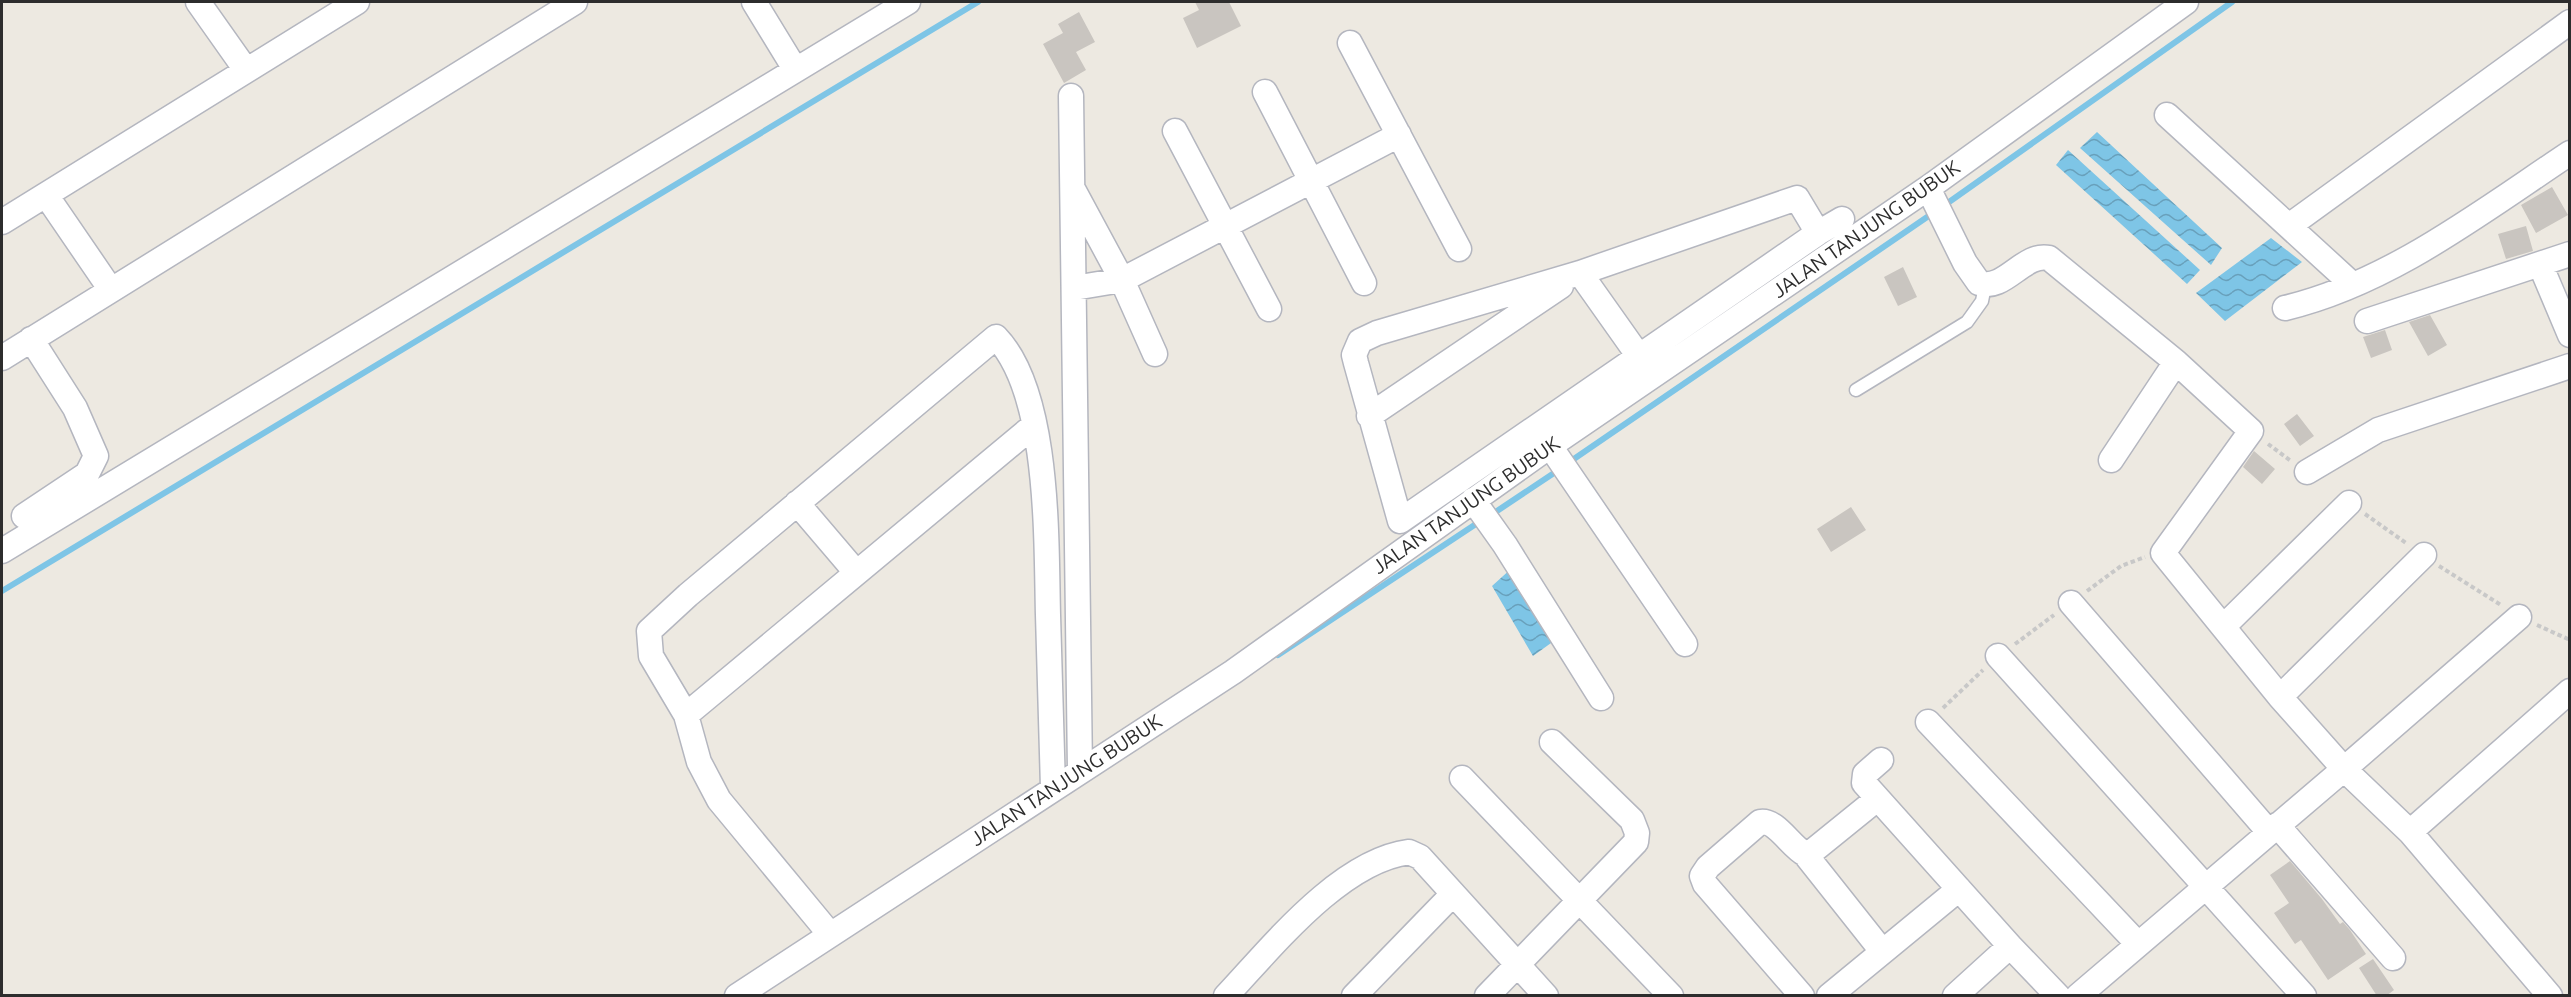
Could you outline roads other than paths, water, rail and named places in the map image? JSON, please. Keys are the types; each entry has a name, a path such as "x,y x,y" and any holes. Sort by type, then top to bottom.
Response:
{"street":[{"path":"198,2 246,70"},
{"path":"2,222 357,2"},
{"path":"2,358 575,2"},
{"path":"754,2 795,69"},
{"path":"2,551 908,2"},
{"name":"JALAN TANJUNG BUBUK","path":"737,996 829,933 1233,672 1554,452 1644,382 1845,245 1932,196 2186,2"},
{"path":"2289,226 2570,22"},
{"path":"1350,43 1459,249"},
{"path":"1265,92 1364,284"},
{"path":"1071,96 1080,771"},
{"path":"2167,115 2353,285"},
{"path":"1175,131 1227,225 1269,309"},
{"path":"1074,288 1122,280 1399,135"},
{"path":"2285,308 2319,300 2353,285 2439,239 2570,153"},
{"path":"1072,186 1122,280 1155,354"},
{"path":"46,195 111,290"},
{"path":"1932,196 1971,275 1985,286 1991,285 2035,260 2049,258 2176,362 2251,431 2163,553 2280,697 2344,769 2410,832 2550,996"},
{"path":"1830,226 1633,358 1400,521 1369,416 1354,355 1360,341 1366,337 1580,273 1797,198 1830,226 1845,245"},
{"path":"2367,321 2570,254"},
{"path":"2540,264 2570,335"},
{"path":"1580,273 1633,358 1644,382"},
{"path":"1369,416 1580,273"},
{"path":"829,933 719,800 699,762 686,715 651,656 649,631 797,503 996,337 1010,352 1027,399 1044,476 1053,788"},
{"path":"24,516 87,474 96,456 75,408 31,339"},
{"path":"2111,460 2176,362"},
{"path":"2307,472 2378,430 2570,366"},
{"path":"686,715 855,571 1033,426"},
{"path":"1554,452 1685,644"},
{"path":"797,503 855,571"},
{"path":"2224,626 2349,503"},
{"path":"1477,505 1505,545 1601,698"},
{"path":"2280,697 2424,555"},
{"path":"2070,603 2273,829 2393,958"},
{"path":"2079,996 2519,617"},
{"path":"1998,656 2304,996"},
{"path":"2410,832 2570,691"},
{"path":"1928,722 2138,944"},
{"path":"1487,996 1631,849 1637,833 1632,820 1620,807 1552,742"},
{"path":"1881,760 1865,774 1863,780 1877,799 2058,996"},
{"path":"1462,778 1671,996"},
{"path":"1805,854 1814,850 1877,799"},
{"path":"1802,996 1705,884 1702,876 1708,867 1756,824 1764,821 1770,824 1796,850 1805,854 1882,951"},
{"path":"1226,996 1299,920 1345,880 1377,862 1409,852 1420,857 1546,996"},
{"path":"1829,996 1959,889"},
{"path":"1354,996 1453,894"},
{"path":"1955,996 2010,946"}],"lane":[{"path":"1856,390 1967,322 1982,301 1985,286"}],"water":[{"path":"2097,132 2222,248 2211,265 2080,148"},
{"path":"2068,150 2200,270 2187,284 2056,165"},
{"path":"2271,238 2302,262 2225,321 2196,293"},
{"path":"1513,567 1558,638 1533,656 1492,586"}],"waterway":[{"path":"2,591 978,2"},
{"path":"1942,207 2232,2"},
{"path":"1568,463 1933,213"},
{"path":"1491,515 1560,469"},
{"path":"1278,655 1482,520"}]}
